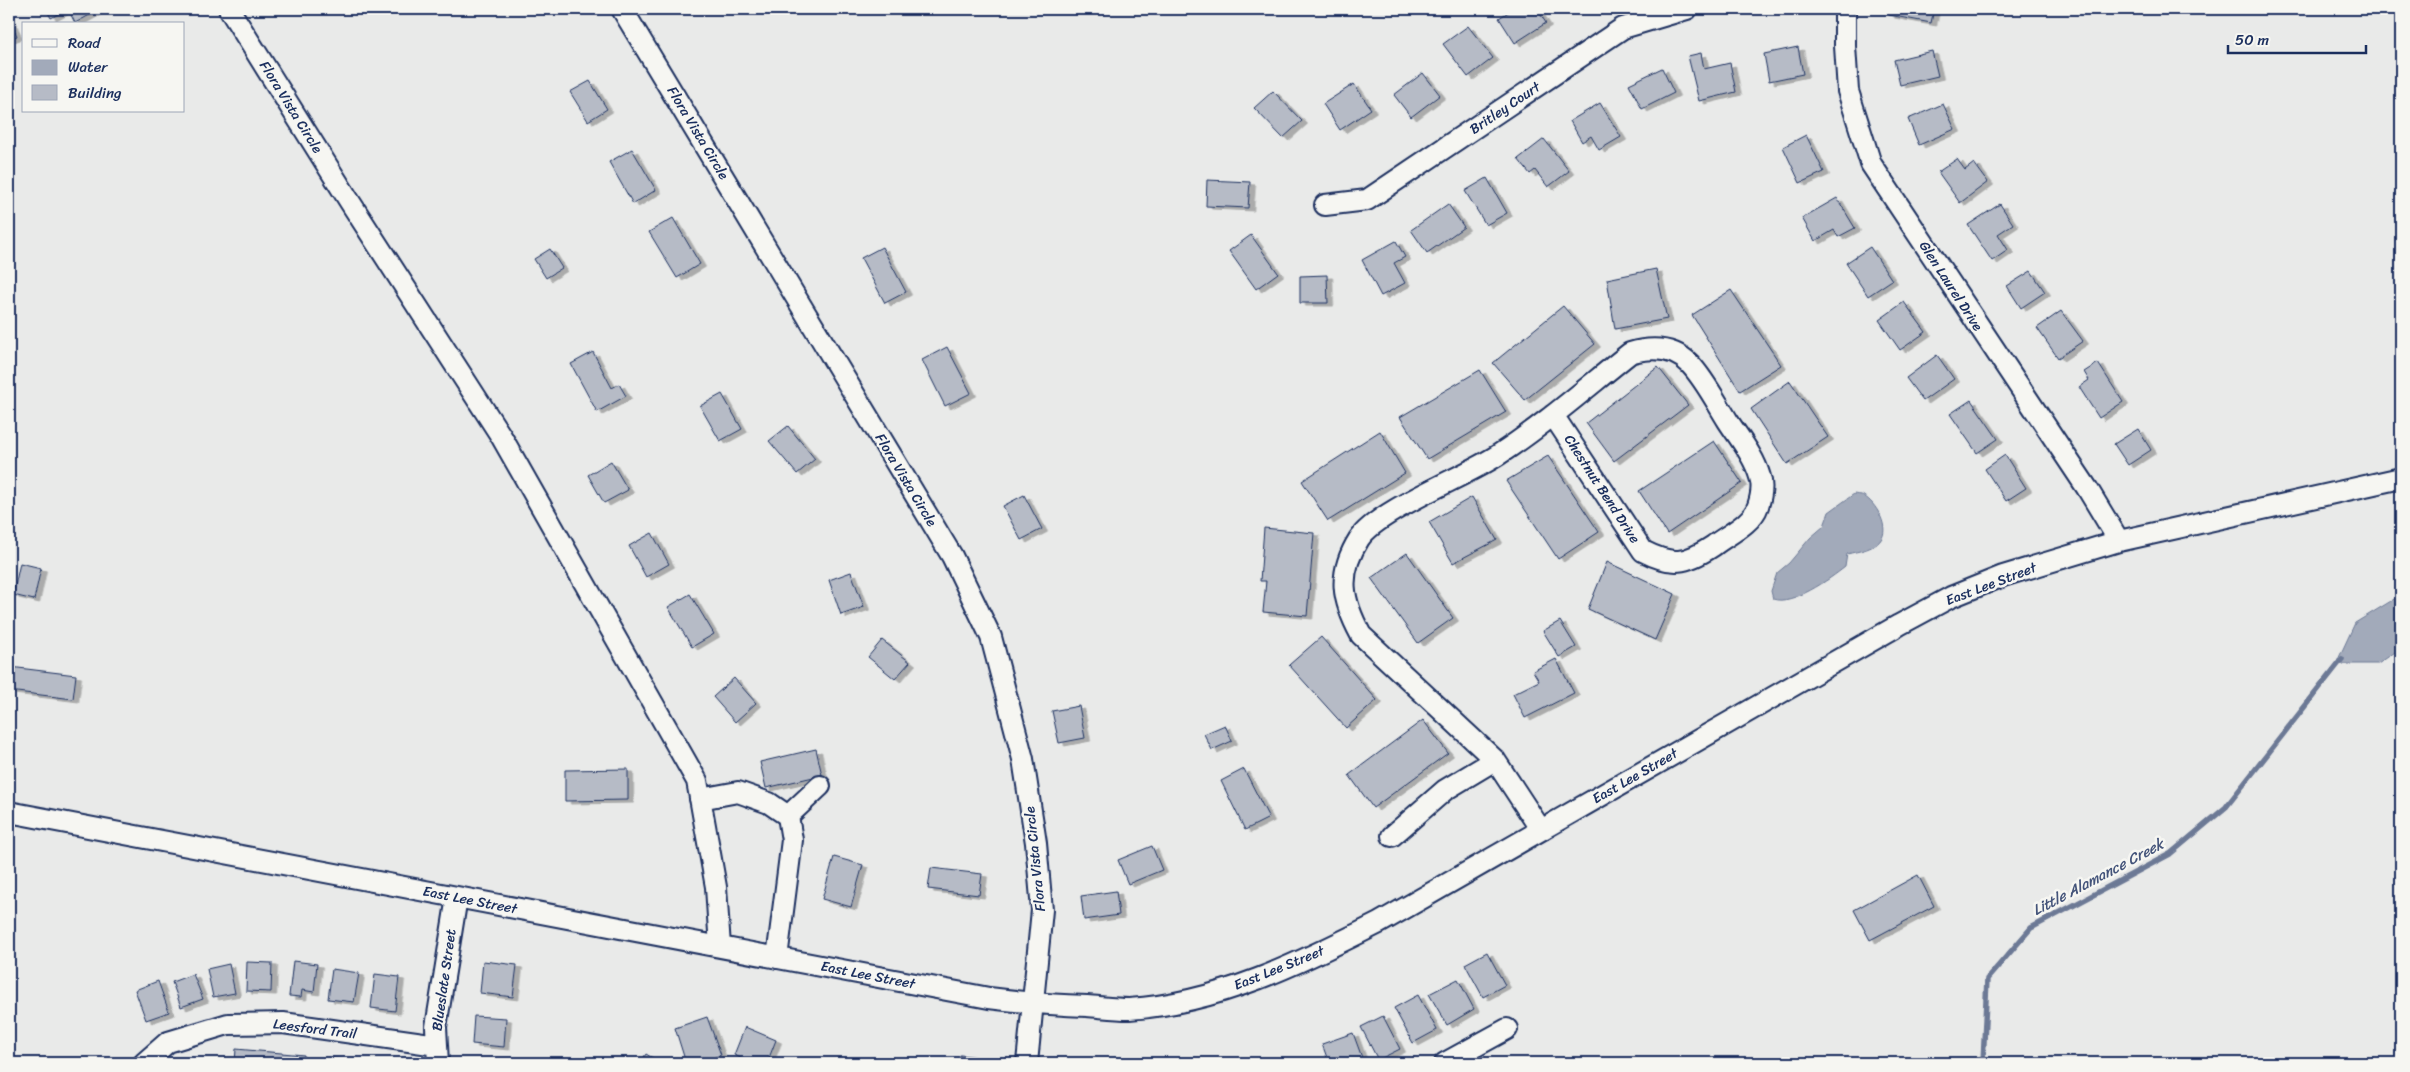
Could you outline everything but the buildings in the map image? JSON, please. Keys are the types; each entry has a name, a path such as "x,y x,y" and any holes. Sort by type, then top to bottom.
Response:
{"street":[{"name":"Flora Vista Circle","path":"229,9 350,202 501,436 697,781 716,887 720,947"},
{"name":"Flora Vista Circle","path":"622,9 952,556 991,637 1023,759 1036,843 1042,910 1027,1063"},
{"name":"Britley Court","path":"1325,205 1367,200 1624,28 1687,9"},
{"name":"Glen Laurel Drive","path":"1845,9 1844,46 1848,91 1871,164 2087,488 2119,541"},
{"name":"Chestnut Bend Drive","path":"1541,830 1495,760 1361,635 1349,613 1343,587 1348,559 1361,537 1380,520 1497,456 1553,415 1630,353 1643,349 1660,349 1674,353 1689,363 1705,383 1753,460 1761,478 1762,494 1757,509 1746,523 1695,557 1679,562 1660,560 1643,551 1553,415"},
{"name":"East Lee Street","path":"9,812 989,998 1033,1003 1128,1009 1188,1001 1252,982 1322,952 1379,923 1899,624 1951,597 2003,576 2119,541 2401,478"},
{"path":"1392,836 1445,790 1495,760"},
{"path":"788,816 820,786"},
{"path":"700,798 738,792 769,803 788,816 792,840 777,958"},
{"name":"Blueslate Street","path":"437,1054 436,1027 456,897"},
{"name":"Leesford Trail","path":"144,1063 168,1042 228,1024 283,1023 437,1054"},
{"path":"1445,1063 1507,1029"}],"water":[{"path":"1854,494 1863,495 1877,509 1884,527 1884,533 1879,542 1867,549 1847,554 1845,567 1810,590 1790,599 1773,599 1771,591 1777,573 1824,526 1829,512"},
{"path":"2401,592 2401,648 2378,664 2336,664 2355,623 2396,598"}],"waterway":[{"name":"Little Alamance Creek","path":"1983,1063 1987,979 2031,928 2170,854 2226,807 2342,659"}]}
